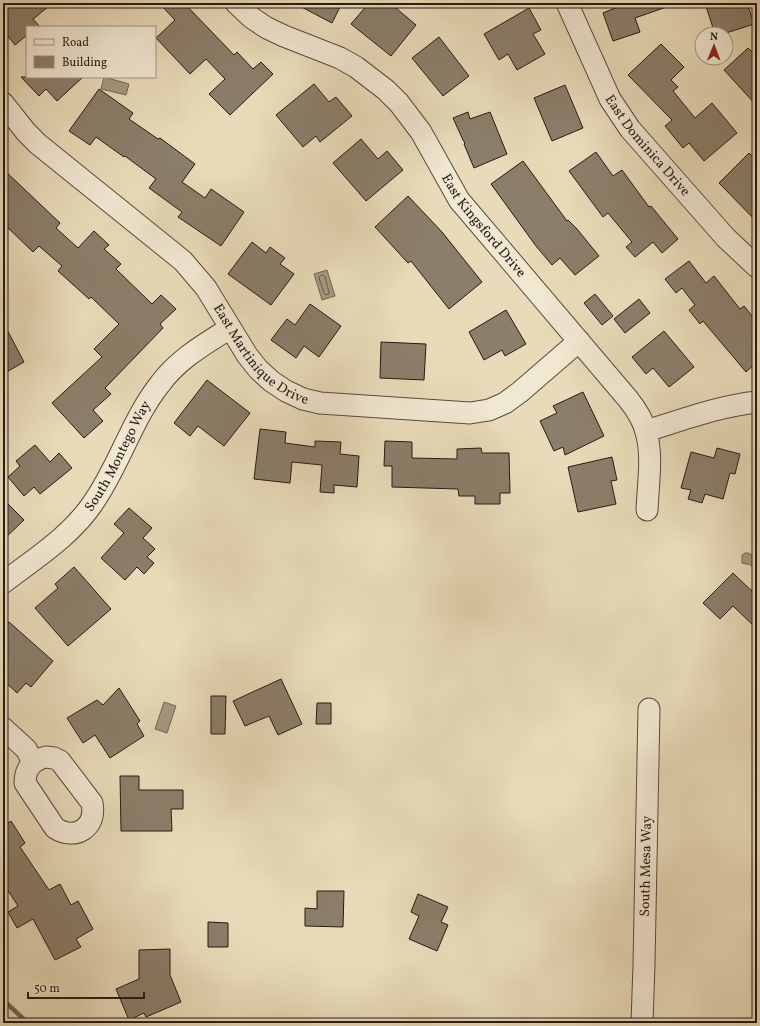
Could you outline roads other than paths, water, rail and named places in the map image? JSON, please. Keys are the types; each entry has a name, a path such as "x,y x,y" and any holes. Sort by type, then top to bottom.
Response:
{"street":[{"name":"East Kingsford Drive","path":"236,3 252,18 267,28 340,58 356,67 399,102 421,132 459,200 580,341 639,413 646,431 650,448 647,510"},
{"name":"East Dominica Drive","path":"567,3 610,99 626,124 726,238 757,267"},
{"name":"East Martinique Drive","path":"3,103 38,144 183,260 206,288 230,328 258,369 271,381 286,391 320,403 470,413 489,410 505,403 520,392 580,341"},
{"name":"South Montego Way","path":"3,583 70,530 83,517 94,503 150,398 160,383 186,357 230,328"},
{"path":"646,431 705,412 745,403 757,402"},
{"name":"South Mesa Way","path":"642,1023 649,709"},
{"path":"3,728 26,749 33,762"}],"water":[{"path":"104,78 129,84 126,95 101,89"},
{"path":"327,270 335,296 322,300 314,274"},
{"path":"749,553 757,561 757,569 749,564 742,563 742,555"},
{"path":"164,702 176,706 167,733 155,729"}],"waterway":[{"path":"3,1000 28,1023"}]}
